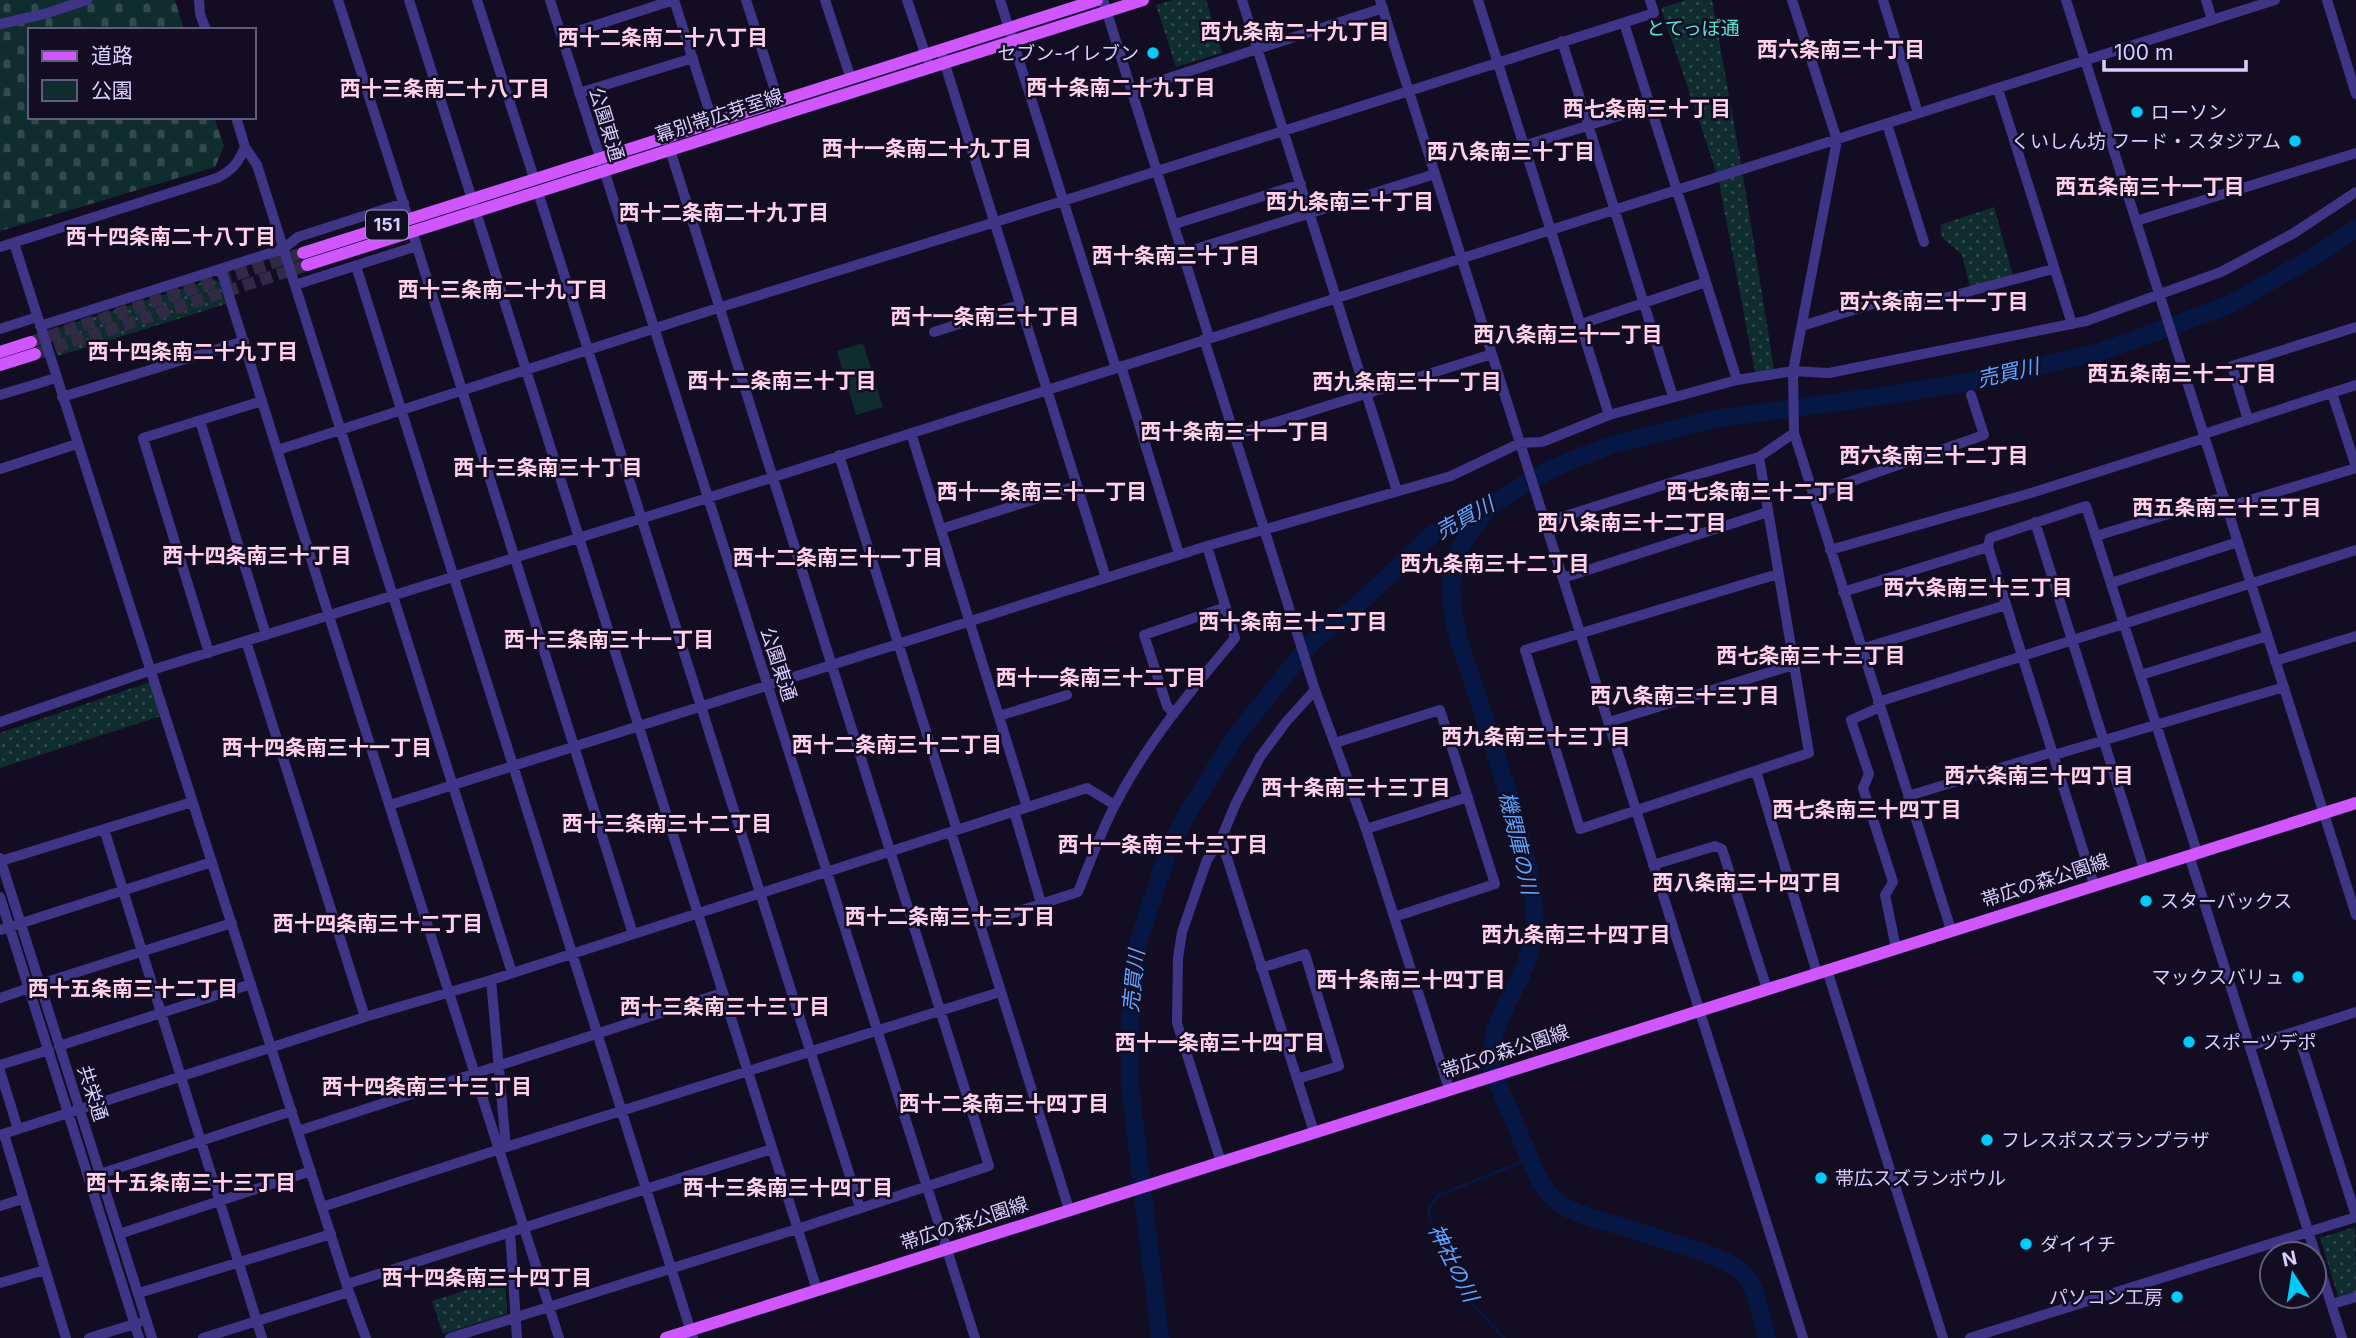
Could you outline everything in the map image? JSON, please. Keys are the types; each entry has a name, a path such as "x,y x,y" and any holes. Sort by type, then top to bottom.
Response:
{"main road":[{"name":"幕別帯広芽室線","path":"942,57 1009,28 1097,0"},
{"name":"幕別帯広芽室線","path":"927,61 780,108 713,122 668,144 604,171 412,231 305,259 408,218 600,158 668,144 717,136 780,108 851,79 942,57 1013,41 1105,6 1143,0"},
{"path":"0,352 33,348 0,365"},
{"name":"帯広の森公園線","path":"666,1338 692,1334 817,1290 1069,1209 2356,803"}],"street":[{"path":"0,24 87,0"},
{"path":"199,0 205,28"},
{"path":"338,0 408,218"},
{"path":"408,0 817,1290"},
{"path":"477,0 534,178"},
{"name":"公園東通","path":"550,0 975,1338"},
{"path":"562,36 674,0 717,136"},
{"path":"746,0 780,108"},
{"path":"825,0 851,79"},
{"path":"907,0 927,61"},
{"path":"1000,0 1179,554"},
{"path":"1242,0 1397,491"},
{"path":"1478,0 1578,325 1609,415"},
{"path":"278,450 721,307 1624,23 1654,13 1650,0"},
{"path":"1792,0 1837,140 1793,374 1794,430 1812,495 1951,930"},
{"path":"1883,0 1918,113"},
{"path":"2066,0 2356,915"},
{"path":"2206,0 2212,20"},
{"path":"0,722 152,670 708,498 2276,0"},
{"path":"2327,0 2356,94"},
{"path":"1132,90 1382,4 1635,811 1804,1338"},
{"path":"1105,6 1175,224 1264,529 1315,687 1366,829 1448,1089"},
{"path":"1624,23 1737,380"},
{"path":"1562,41 1673,397"},
{"path":"942,57 1106,578"},
{"path":"579,93 693,58"},
{"path":"1997,89 2072,324"},
{"path":"1523,146 1650,106"},
{"path":"237,119 245,147 257,166 512,974"},
{"path":"1887,124 1924,242"},
{"path":"450,1338 989,1166 668,144"},
{"path":"0,247 217,178 236,166 245,147"},
{"path":"2136,221 2356,153"},
{"path":"1183,253 1435,174"},
{"path":"1175,224 1301,184"},
{"path":"538,192 860,1208"},
{"path":"390,805 1179,554 1451,476 1520,443 1542,442 1609,415 1737,380 1829,373 2072,324 2221,272 2258,254 2356,192"},
{"path":"0,329 38,322 222,270 283,250 298,237 404,203"},
{"path":"412,231 633,934"},
{"path":"13,243 366,1338"},
{"path":"295,285 417,246"},
{"path":"356,266 692,1334"},
{"path":"1802,326 1900,295 1914,306 2053,269"},
{"path":"222,270 473,1073 502,1148 523,1227 559,1338"},
{"path":"1578,325 1706,282"},
{"path":"934,332 1018,305"},
{"path":"2248,420 2232,366 2356,327"},
{"path":"62,397 244,341"},
{"path":"1235,435 1492,354"},
{"path":"0,395 56,378"},
{"path":"1830,550 2031,493 2356,385"},
{"path":"2096,536 2356,468 2332,393"},
{"path":"1812,495 1984,435 1971,395"},
{"path":"209,653 143,438 262,401"},
{"path":"200,421 266,635"},
{"path":"1546,525 1562,517 1759,457 1794,430"},
{"path":"911,433 1027,807"},
{"path":"0,469 77,444"},
{"path":"839,456 898,642 979,924 1069,1209"},
{"path":"1759,457 1809,754 1580,829 1525,650 1778,574"},
{"path":"941,529 1076,486"},
{"path":"2094,885 1987,547 1990,538 2086,506 2157,724 2250,1046 2342,1338"},
{"path":"1563,578 1768,512"},
{"path":"2035,522 2144,869"},
{"path":"2111,583 2238,542"},
{"path":"979,924 1078,892 1115,805 1129,780 1174,714 1235,638 1207,546"},
{"path":"1843,592 1987,547"},
{"path":"1896,948 1885,895 1893,882 1863,788 1869,774 1851,720 1879,704 2023,655 2356,550"},
{"path":"1861,649 2006,605"},
{"path":"1174,714 1167,706 1144,635 1226,607"},
{"path":"2141,675 2267,636"},
{"path":"2275,661 2356,636"},
{"path":"246,641 365,1017"},
{"path":"1609,722 1793,665"},
{"path":"1220,1162 1177,1023 1178,958 1182,932 1207,860 1221,839 1260,757 1315,687"},
{"path":"1908,796 2284,687"},
{"path":"999,716 1067,695"},
{"path":"1335,743 1440,710 1495,884 1394,917"},
{"path":"1756,771 1943,1338"},
{"path":"66,1338 2,1134 365,1017 491,981 1087,788 1115,805"},
{"path":"1366,829 1468,797"},
{"path":"1,860 192,802"},
{"path":"1014,811 1041,903"},
{"path":"104,829 262,1338"},
{"path":"1221,839 1314,1132"},
{"path":"1653,865 1715,846 1722,849 1767,989"},
{"name":"共栄通","path":"1,860 152,1338"},
{"path":"4,928 212,862"},
{"name":"共栄通","path":"0,897 4,928 29,988 139,1338"},
{"path":"40,985 232,923"},
{"path":"1261,968 1305,954 1339,1066 1297,1079"},
{"path":"491,981 499,1065 502,1148"},
{"path":"59,1046 251,984"},
{"path":"0,998 29,988"},
{"path":"322,1208 502,1148 1000,992"},
{"path":"298,1131 722,993"},
{"path":"2250,1046 2356,1012"},
{"path":"1970,1338 2001,1333 2356,1216 2297,1031"},
{"path":"0,1065 48,1050"},
{"path":"0,1071 18,1129"},
{"path":"100,1174 292,1111"},
{"path":"203,1338 523,1227 772,1149"},
{"path":"120,1234 311,1171"},
{"path":"0,1206 22,1199"},
{"path":"510,1232 517,1338"},
{"path":"139,1293 331,1234"},
{"path":"0,1283 45,1270"},
{"path":"2332,1304 2356,1297"},
{"path":"89,1338 147,1320"}],"green space":[{"path":"0,0 175,0 183,28 28,28 28,119 215,119 224,146 215,167 0,231"},
{"path":"1173,0 1206,0 1222,53 1176,67 1156,5"},
{"name":"とてっぽ通","path":"1686,0 1712,0 1775,375 1756,378 1718,177 1661,8"},
{"path":"1994,207 2013,275 1970,287 1962,255 1942,237 1940,225"},
{"path":"213,279 219,282 226,304 58,356 50,335 55,329"},
{"path":"863,343 883,407 856,415 837,351"},
{"path":"150,682 161,716 0,768 0,733"},
{"path":"2355,1227 2356,1293 2339,1299 2328,1264 2328,1240 2320,1238"},
{"path":"505,1278 507,1314 443,1334 432,1301"}],"waterway":[{"name":"売買川","path":"1160,1338 1130,1086 1130,1014 1138,943 1168,851 1191,807 1238,733 1312,642 1363,600 1433,534 1494,503 1547,471 1577,458 1612,445 1713,419 1980,380 2100,352 2229,305 2315,256 2356,229"},
{"name":"機関庫の川","path":"1489,508 1458,554 1453,572 1452,605 1463,654 1523,846 1534,913 1528,959 1494,1036 1493,1072 1539,1180 1547,1192 1579,1214 1696,1250 1736,1268 1747,1277 1754,1290 1767,1338"},
{"name":"神社の川","path":"1504,1338 1472,1304 1433,1232 1428,1210 1437,1196 1530,1159"}],"tunnel":[{"path":"31,342 303,253"},
{"path":"38,353 307,265"}],"place":[{"name":"セブン-イレブン","path":"1153,53"},
{"name":"ローソン","path":"2137,112"},
{"name":"くいしん坊 フード・スタジアム","path":"2295,141"},
{"name":"スターバックス","path":"2146,901"},
{"name":"マックスバリュ","path":"2298,977"},
{"name":"スポーツデポ","path":"2189,1042"},
{"name":"フレスポスズランプラザ","path":"1987,1140"},
{"name":"帯広スズランボウル","path":"1821,1178"},
{"name":"ダイイチ","path":"2026,1244"},
{"name":"パソコン工房","path":"2177,1297"}],"district":[{"name":"西九条南二十九丁目","path":"1295,32"},
{"name":"西十二条南二十八丁目","path":"663,38"},
{"name":"西六条南三十丁目","path":"1841,50"},
{"name":"西十条南二十九丁目","path":"1121,88"},
{"name":"西十三条南二十八丁目","path":"445,89"},
{"name":"西七条南三十丁目","path":"1647,109"},
{"name":"西十一条南二十九丁目","path":"927,149"},
{"name":"西八条南三十丁目","path":"1511,152"},
{"name":"西五条南三十一丁目","path":"2150,187"},
{"name":"西九条南三十丁目","path":"1350,202"},
{"name":"西十二条南二十九丁目","path":"724,213"},
{"name":"西十四条南二十八丁目","path":"171,237"},
{"name":"西十条南三十丁目","path":"1176,256"},
{"name":"西十三条南二十九丁目","path":"503,290"},
{"name":"西六条南三十一丁目","path":"1934,302"},
{"name":"西十一条南三十丁目","path":"985,317"},
{"name":"西八条南三十一丁目","path":"1568,335"},
{"name":"西十四条南二十九丁目","path":"193,352"},
{"name":"西五条南三十二丁目","path":"2182,374"},
{"name":"西十二条南三十丁目","path":"782,381"},
{"name":"西九条南三十一丁目","path":"1407,382"},
{"name":"西十条南三十一丁目","path":"1235,432"},
{"name":"西六条南三十二丁目","path":"1934,456"},
{"name":"西十三条南三十丁目","path":"548,468"},
{"name":"西十一条南三十一丁目","path":"1042,492"},
{"name":"西七条南三十二丁目","path":"1761,492"},
{"name":"西五条南三十三丁目","path":"2227,508"},
{"name":"西八条南三十二丁目","path":"1632,523"},
{"name":"西十四条南三十丁目","path":"257,556"},
{"name":"西十二条南三十一丁目","path":"838,558"},
{"name":"西九条南三十二丁目","path":"1495,564"},
{"name":"西六条南三十三丁目","path":"1978,588"},
{"name":"西十条南三十二丁目","path":"1293,622"},
{"name":"西十三条南三十一丁目","path":"609,640"},
{"name":"西七条南三十三丁目","path":"1811,656"},
{"name":"西十一条南三十二丁目","path":"1101,678"},
{"name":"西八条南三十三丁目","path":"1685,696"},
{"name":"西九条南三十三丁目","path":"1536,737"},
{"name":"西十二条南三十二丁目","path":"897,745"},
{"name":"西十四条南三十一丁目","path":"327,748"},
{"name":"西六条南三十四丁目","path":"2039,776"},
{"name":"西十条南三十三丁目","path":"1356,788"},
{"name":"西七条南三十四丁目","path":"1867,810"},
{"name":"西十三条南三十二丁目","path":"667,824"},
{"name":"西十一条南三十三丁目","path":"1163,845"},
{"name":"西八条南三十四丁目","path":"1747,883"},
{"name":"西十二条南三十三丁目","path":"950,917"},
{"name":"西十四条南三十二丁目","path":"378,924"},
{"name":"西九条南三十四丁目","path":"1576,935"},
{"name":"西十条南三十四丁目","path":"1411,980"},
{"name":"西十五条南三十二丁目","path":"133,989"},
{"name":"西十三条南三十三丁目","path":"725,1007"},
{"name":"西十一条南三十四丁目","path":"1220,1043"},
{"name":"西十四条南三十三丁目","path":"427,1087"},
{"name":"西十二条南三十四丁目","path":"1004,1104"},
{"name":"西十五条南三十三丁目","path":"191,1183"},
{"name":"西十三条南三十四丁目","path":"788,1188"},
{"name":"西十四条南三十四丁目","path":"487,1278"}]}
